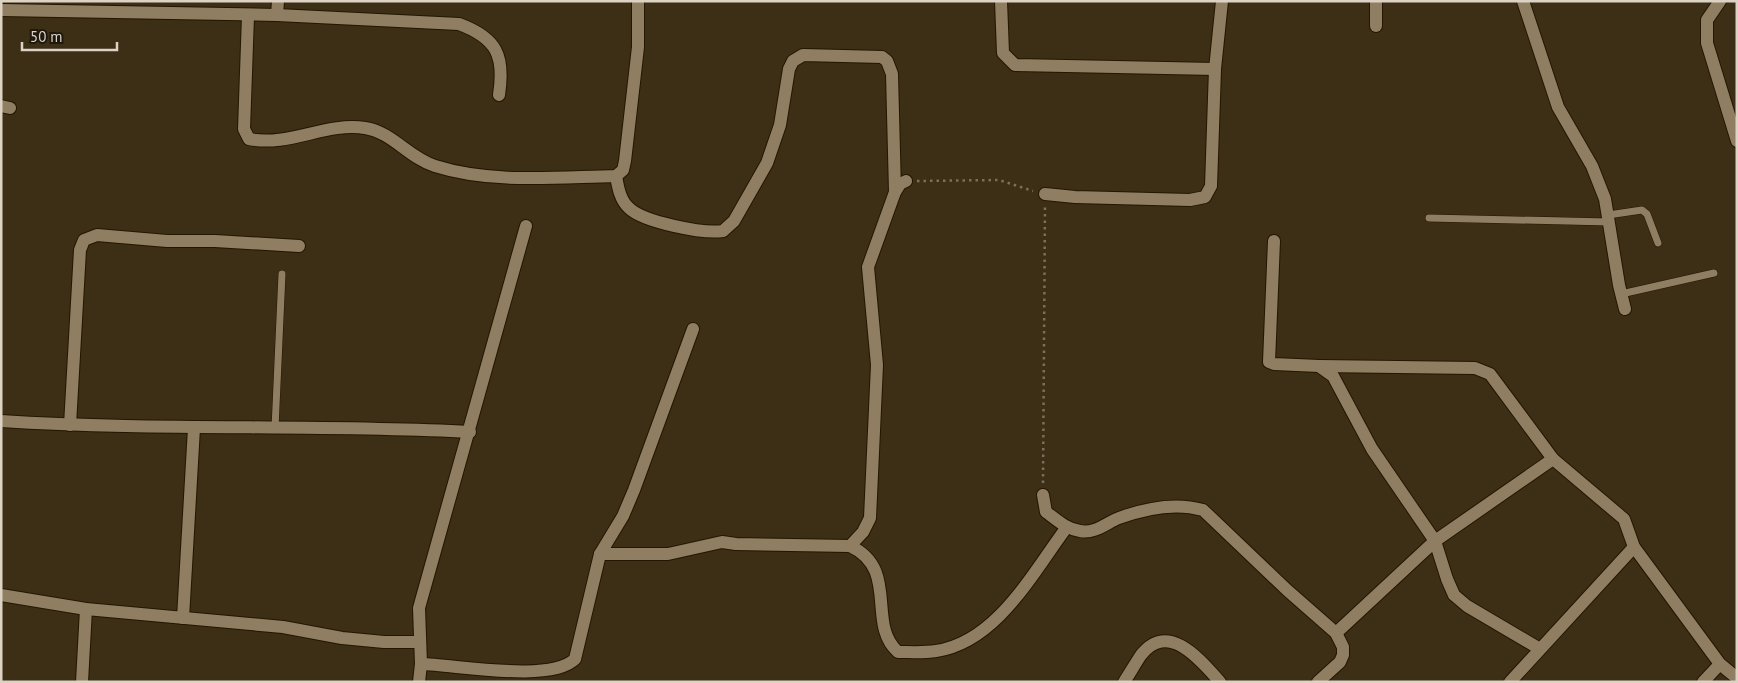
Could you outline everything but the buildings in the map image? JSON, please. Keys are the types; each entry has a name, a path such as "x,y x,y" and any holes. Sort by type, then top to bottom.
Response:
{"street":[{"path":"277,15 278,1"},
{"path":"248,16 244,129 249,139 262,141 293,139 329,130 358,127 377,132 417,159 449,170 506,177 616,176 623,170 625,161 638,46 638,1"},
{"path":"1002,1 1003,53 1015,65 1215,69"},
{"path":"1045,194 1075,197 1171,199 1205,197 1211,186 1215,69 1222,1"},
{"path":"1376,1 1376,26"},
{"path":"1523,1 1558,107 1592,166 1604,199 1625,309"},
{"path":"1720,1 1707,20 1707,43 1737,140"},
{"path":"1,10 248,16 277,15 459,24 478,31 496,48 501,63 499,96"},
{"path":"616,176 618,190 627,207 639,216 704,230 723,231 734,221 767,163 780,125 788,69 793,61 803,55 882,57 887,61 892,74 895,192"},
{"path":"850,546 863,532 870,518 877,365 868,267 895,192 900,184 906,181"},
{"path":"419,682 421,664 419,608 470,432 526,226"},
{"path":"70,425 80,250 84,240 97,235 167,241 215,241 299,246"},
{"path":"1274,241 1269,362 1274,364 1319,366 1475,368 1490,374 1553,459 1624,519 1634,547 1720,664 1737,678"},
{"path":"421,664 536,674 546,674 570,666 575,659 600,554 622,516 634,490 693,329"},
{"path":"1319,366 1333,376 1372,449 1435,541 1454,595 1466,606 1540,649"},
{"path":"1,421 194,428 275,429 330,427 470,432"},
{"path":"183,618 194,428"},
{"path":"1336,633 1435,541 1553,459"},
{"path":"1042,495 1046,512 1066,527 1081,532 1094,531 1118,518 1169,506 1186,505 1202,510 1336,633 1343,647 1343,655 1340,662 1318,682"},
{"path":"600,554 668,554 722,542 850,546 864,552 876,568 888,643 898,652 937,651 967,640 999,618 1066,527"},
{"path":"1510,682 1634,547"},
{"path":"1,595 86,609 283,627 342,638 384,642 419,642"},
{"path":"82,682 86,609"},
{"path":"1124,682 1142,654 1153,645 1168,642 1181,645 1194,653 1220,682"},
{"path":"1703,682 1720,664"}],"lane":[{"path":"1429,218 1609,218 1636,209 1642,210 1647,214 1658,244"},
{"path":"275,429 282,274"},
{"path":"1621,294 1714,274"}],"path":[{"path":"906,181 999,180 1045,194 1042,495"}]}
